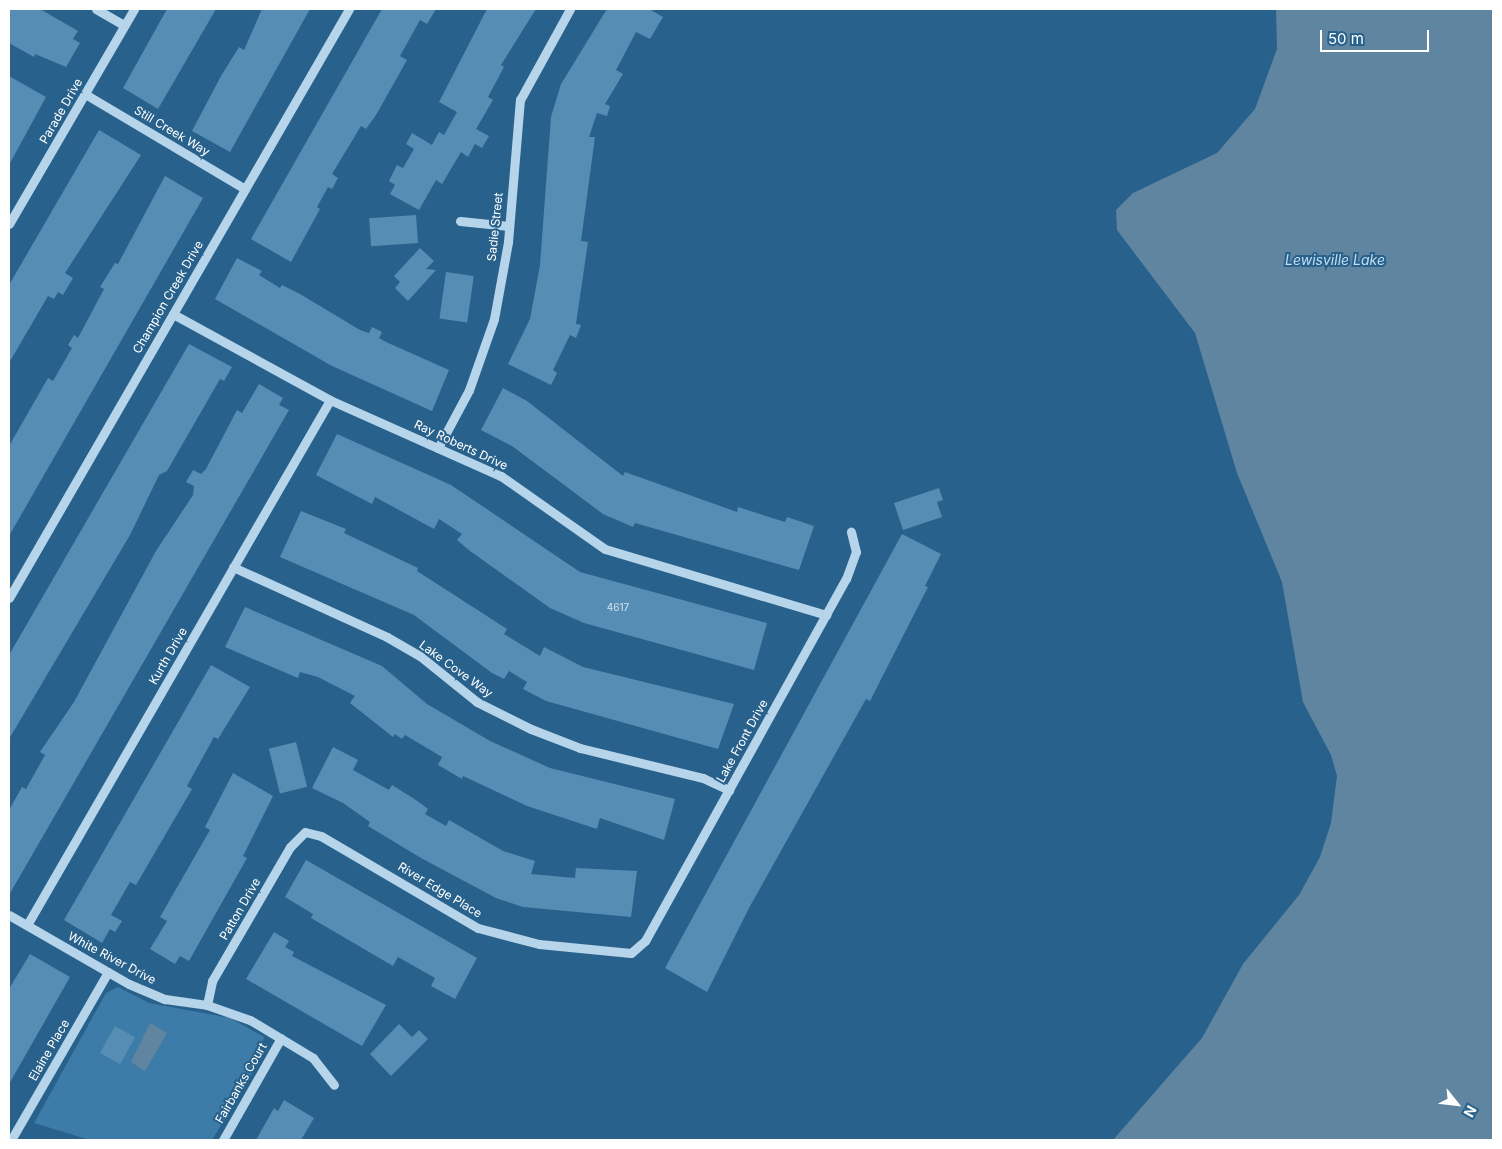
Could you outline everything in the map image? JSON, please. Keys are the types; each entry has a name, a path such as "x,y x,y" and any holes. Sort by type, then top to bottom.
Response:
{"street":[{"path":"96,9 124,25"},
{"name":"Parade Drive","path":"9,224 134,9"},
{"name":"Champion Creek Drive","path":"9,598 349,9"},
{"name":"Sadie Street","path":"438,448 469,390 494,320 509,226 520,100 570,9"},
{"name":"Still Creek Way","path":"86,94 245,189"},
{"path":"460,221 509,226"},
{"name":"Ray Roberts Drive","path":"173,314 330,400 501,476 605,550 826,615"},
{"name":"Kurth Drive","path":"27,925 330,400"},
{"name":"Lake Front Drive","path":"631,953 645,941 826,615 856,552 851,532"},
{"name":"Lake Cove Way","path":"233,567 387,637 420,656 477,702 531,729 580,748 703,778 729,790"},
{"name":"River Edge Place","path":"305,832 336,843 478,928 539,944 631,953"},
{"name":"Patton Drive","path":"207,1005 212,981 290,847 305,832"},
{"name":"White River Drive","path":"9,915 108,972 165,999 207,1005 250,1020 313,1058 334,1085"},
{"name":"Elaine Place","path":"11,1140 108,972"},
{"name":"Fairbanks Court","path":"223,1140 281,1038"}],"shaded area":[{"path":"118,987 149,1003 230,1018 264,1037 257,1065 212,1140 90,1140 34,1123 106,993"}],"water":[{"name":"Lewisville Lake","path":"1276,9 1493,9 1493,1140 1113,1140 1202,1038 1243,964 1299,895 1320,857 1331,823 1337,776 1331,755 1303,702 1282,582 1237,473 1195,333 1117,230 1116,210 1133,193 1217,153 1255,109 1277,49"},
{"path":"150,1023 167,1033 145,1071 131,1062"}],"building":[{"path":"9,9 40,9 78,31 73,39 80,43 66,67 35,54 34,57 9,43"},
{"path":"167,9 216,9 158,109 123,88"},
{"path":"262,9 310,9 230,152 192,131 221,76 239,47 244,50"},
{"path":"382,9 436,9 427,24 420,20 400,56 407,60 376,115 366,129 361,126 332,174 338,178 332,189 328,187 317,207 320,209 291,262 251,239"},
{"path":"487,9 536,9 501,65 504,67 488,97 493,100 476,129 489,136 482,148 475,144 468,157 461,152 442,184 436,180 419,210 390,194 395,185 389,181 397,165 403,168 414,149 406,144 412,133 432,145 439,132 444,135 457,112 439,102"},
{"path":"607,9 649,9 663,17 650,39 636,32 616,70 623,74 605,104 610,106 607,116 597,113 589,137 595,137 581,241 588,242 576,324 581,325 576,338 570,335 553,370 557,373 551,385 508,364 530,319 540,265 551,117 561,84"},
{"path":"9,76 46,97 9,165"},
{"path":"99,130 141,155 65,273 73,278 63,295 58,292 54,299 48,296 9,363 9,285"},
{"path":"165,176 203,198 9,536 9,446 48,378 53,381 72,348 68,345 74,335 78,338 104,289 100,287 115,263 118,264"},
{"path":"416,215 418,243 371,246 369,218"},
{"path":"420,248 434,261 426,269 436,270 408,301 395,288 400,282 394,276"},
{"path":"237,258 262,271 259,275 280,288 282,285 300,294 360,330 369,333 372,327 382,332 379,338 386,342 449,370 432,411 332,366 215,299"},
{"path":"446,272 474,276 467,322 439,319"},
{"path":"189,344 232,367 224,381 220,379 167,471 159,475 130,535 9,739 9,655"},
{"path":"259,384 283,398 279,405 289,410 9,895 9,810 22,787 26,789 45,755 40,752 74,702 156,551 193,495 194,486 186,482 193,470 201,474 206,469 237,410 242,413"},
{"path":"503,388 527,401 623,476 625,472 737,512 738,507 785,522 787,517 814,526 799,570 635,523 633,527 603,514 512,446 481,430"},
{"path":"337,434 451,485 580,572 767,623 754,670 584,623 550,608 470,551 457,540 462,534 439,519 434,529 375,497 372,504 316,475"},
{"path":"939,488 943,500 937,502 942,517 903,530 894,503"},
{"path":"301,511 346,529 344,533 418,568 417,571 507,629 504,634 540,656 544,647 583,667 734,704 718,749 546,701 523,689 527,682 509,671 504,679 492,673 414,615 280,557"},
{"path":"902,534 941,554 925,586 928,587 870,701 866,699 749,908 707,992 665,968"},
{"path":"245,607 382,666 427,704 490,741 550,768 675,799 664,840 600,818 597,829 527,806 463,776 462,779 438,765 442,757 405,735 402,739 395,734 393,737 350,703 355,696 318,677 300,672 298,678 225,647"},
{"path":"211,665 250,687 218,739 214,737 187,786 192,789 136,885 130,882 111,915 122,921 115,932 110,929 102,943 64,920"},
{"path":"296,742 307,787 280,793 269,749"},
{"path":"333,747 358,760 353,770 389,790 392,785 428,809 425,814 446,826 449,820 503,851 535,861 531,874 575,878 576,868 637,871 631,917 523,907 496,898 421,858 368,826 370,822 343,803 312,788"},
{"path":"233,773 273,796 243,856 247,858 189,961 180,956 175,964 150,949 167,921 160,917 210,830 205,827"},
{"path":"306,860 477,958 455,999 431,986 435,978 398,957 393,966 311,918 313,914 285,897"},
{"path":"274,932 289,941 285,947 294,952 292,956 386,1005 362,1046 246,979"},
{"path":"30,954 70,977 9,1084 9,989"},
{"path":"399,1024 412,1037 419,1030 428,1039 391,1076 370,1054"},
{"path":"115,1026 135,1037 120,1064 100,1053"},
{"path":"284,1100 314,1118 301,1140 256,1140 274,1108 278,1111"}]}
